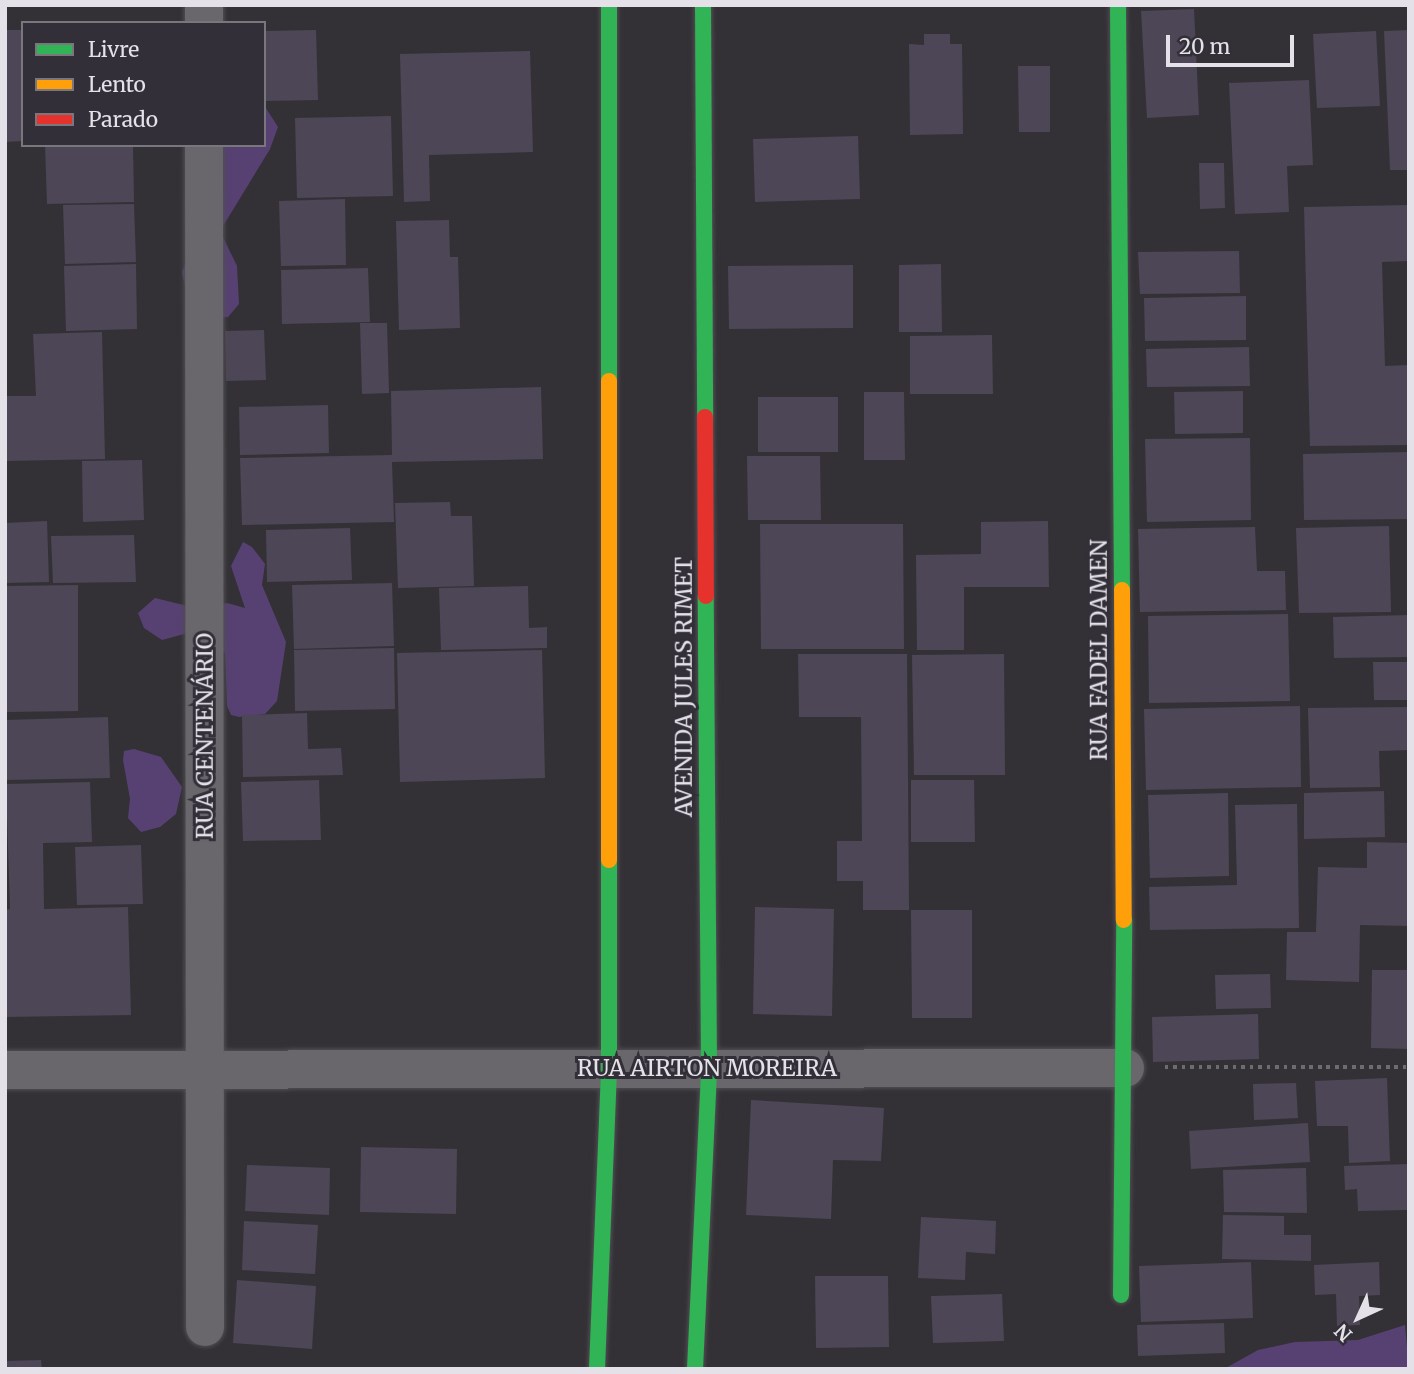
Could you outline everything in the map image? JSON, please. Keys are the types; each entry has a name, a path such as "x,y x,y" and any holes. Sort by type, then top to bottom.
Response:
{"main road":[{"path":"597,1369 609,1069 609,5"},
{"name":"AVENIDA JULES RIMET","path":"695,1369 709,1068 703,5"},
{"name":"RUA FADEL DAMEN","path":"1118,5 1125,1068 1121,1295"}],"street":[{"name":"RUA CENTENÁRIO","path":"204,147 205,1327"},
{"name":"RUA AIRTON MOREIRA","path":"5,1070 1125,1068"}],"path":[{"path":"1125,1068 1409,1067"}],"shaded area":[{"path":"266,108 278,127 270,149 220,231 237,266 239,304 228,317 209,318 186,292 182,272 189,254 193,147 266,147"},
{"path":"243,542 252,547 265,564 262,585 286,642 277,701 265,714 239,717 231,715 227,706 225,653 207,636 188,633 162,640 144,628 138,613 155,598 200,609 227,603 245,608 231,566"},
{"path":"134,749 161,757 182,787 176,814 160,827 141,832 128,818 130,799 123,760 124,751"},
{"path":"1405,1325 1409,1369 1224,1369 1258,1350 1295,1342 1358,1340"}],"building":[{"path":"1194,9 1199,115 1147,118 1141,11"},
{"path":"5,30 21,30 21,141 5,142"},
{"path":"316,30 318,100 266,101 266,31"},
{"path":"1409,30 1409,170 1390,170 1384,31"},
{"path":"1376,31 1380,106 1317,108 1313,34"},
{"path":"924,34 950,34 950,44 962,44 963,134 910,135 909,44 924,45"},
{"path":"530,51 533,152 429,155 430,201 404,202 400,54"},
{"path":"1018,66 1050,66 1050,132 1019,132"},
{"path":"1309,80 1313,165 1287,166 1289,212 1235,214 1229,83"},
{"path":"391,116 393,196 297,198 295,118"},
{"path":"858,136 860,199 755,202 753,139"},
{"path":"45,147 133,147 134,202 47,204"},
{"path":"1199,163 1224,163 1225,208 1200,209"},
{"path":"345,199 346,265 281,266 279,201"},
{"path":"134,204 136,262 65,264 63,205"},
{"path":"1409,205 1409,261 1382,262 1385,366 1409,365 1409,445 1310,446 1304,207"},
{"path":"449,220 450,257 458,257 460,328 399,330 396,221"},
{"path":"1239,251 1240,293 1140,294 1138,252"},
{"path":"136,264 137,329 66,331 64,266"},
{"path":"941,264 942,332 899,332 899,265"},
{"path":"853,265 853,328 729,329 728,266"},
{"path":"368,268 370,322 282,324 281,270"},
{"path":"1246,296 1246,340 1145,341 1144,298"},
{"path":"360,323 387,323 389,393 362,394"},
{"path":"264,330 266,380 226,381 225,331"},
{"path":"102,332 105,459 6,461 5,396 36,396 33,334"},
{"path":"992,335 993,394 910,394 910,336"},
{"path":"1249,347 1250,386 1147,387 1146,349"},
{"path":"541,387 543,459 392,462 394,522 242,525 240,458 392,455 391,391"},
{"path":"1243,391 1243,433 1175,434 1174,392"},
{"path":"864,392 904,392 905,460 864,460"},
{"path":"758,397 838,397 838,452 758,452"},
{"path":"328,405 329,453 240,455 239,407"},
{"path":"1250,438 1251,520 1147,522 1145,439"},
{"path":"1409,452 1409,519 1304,520 1303,454"},
{"path":"747,456 820,456 821,520 748,520"},
{"path":"142,460 144,520 83,522 82,461"},
{"path":"450,502 451,516 472,516 474,586 398,588 395,503"},
{"path":"47,521 49,582 5,583 5,523"},
{"path":"1048,521 1049,587 964,587 964,650 917,650 916,555 981,554 981,522"},
{"path":"760,524 903,524 904,649 761,649"},
{"path":"1389,526 1391,612 1299,613 1296,528"},
{"path":"1255,527 1257,571 1285,571 1286,610 1140,612 1138,529"},
{"path":"350,528 352,580 267,582 266,530"},
{"path":"134,535 136,582 53,583 51,536"},
{"path":"392,583 394,646 294,649 292,585"},
{"path":"78,585 78,711 6,712 5,586"},
{"path":"528,586 529,628 547,627 547,648 441,650 439,588"},
{"path":"1288,614 1290,701 1149,703 1148,616"},
{"path":"1409,615 1409,657 1334,658 1333,617"},
{"path":"394,648 395,709 295,711 294,650"},
{"path":"542,650 545,778 400,782 397,653"},
{"path":"798,654 907,654 909,910 863,910 863,881 837,881 837,841 862,841 861,717 799,717"},
{"path":"1004,654 1005,775 914,775 912,655"},
{"path":"1373,662 1409,662 1409,700 1374,700"},
{"path":"1300,706 1301,787 1146,790 1144,709"},
{"path":"1409,707 1409,750 1379,751 1380,787 1310,788 1308,708"},
{"path":"307,713 308,749 341,748 343,775 243,777 242,715"},
{"path":"108,717 110,778 6,780 5,720"},
{"path":"319,780 321,840 243,841 241,782"},
{"path":"911,780 974,780 975,842 911,842"},
{"path":"90,782 92,842 43,843 44,909 128,907 131,1015 5,1017 5,910 10,909 6,784"},
{"path":"1384,791 1385,837 1304,839 1304,793"},
{"path":"1228,793 1229,876 1150,878 1148,795"},
{"path":"1297,804 1299,928 1150,930 1149,887 1237,885 1235,805"},
{"path":"1367,842 1409,843 1409,926 1360,925 1359,982 1286,980 1287,932 1316,932 1318,867 1367,868"},
{"path":"141,845 143,904 77,905 75,847"},
{"path":"755,907 834,909 832,1016 753,1014"},
{"path":"911,910 972,910 972,1018 912,1018"},
{"path":"1372,970 1409,970 1409,1049 1371,1048"},
{"path":"1270,974 1271,1008 1216,1009 1215,975"},
{"path":"1258,1014 1259,1059 1153,1062 1152,1017"},
{"path":"1387,1078 1390,1161 1349,1163 1348,1126 1317,1126 1315,1081"},
{"path":"1296,1083 1298,1118 1254,1120 1253,1084"},
{"path":"751,1100 884,1108 881,1161 833,1160 831,1219 746,1215"},
{"path":"1308,1123 1310,1162 1191,1169 1189,1131"},
{"path":"361,1147 457,1149 456,1214 360,1212"},
{"path":"1409,1164 1409,1210 1358,1211 1357,1189 1345,1190 1344,1166"},
{"path":"247,1165 330,1168 329,1215 245,1211"},
{"path":"1306,1168 1307,1213 1224,1212 1223,1170"},
{"path":"1223,1215 1284,1216 1284,1235 1311,1235 1311,1261 1222,1259"},
{"path":"921,1217 996,1221 995,1254 966,1252 965,1280 918,1278"},
{"path":"244,1221 318,1225 315,1274 242,1270"},
{"path":"1251,1262 1253,1318 1141,1322 1139,1266"},
{"path":"1379,1262 1380,1295 1359,1296 1360,1325 1337,1326 1336,1294 1315,1295 1314,1265"},
{"path":"815,1276 888,1276 889,1347 816,1348"},
{"path":"237,1280 316,1286 312,1349 233,1343"},
{"path":"1002,1294 1004,1341 933,1343 931,1296"},
{"path":"1224,1323 1225,1353 1138,1356 1137,1325"},
{"path":"41,1360 42,1369 5,1369 5,1361"}],"traffic: fast":[{"path":"609,5 609,381"},
{"path":"703,5 705,417"},
{"path":"1118,5 1122,590"},
{"path":"695,1369 709,1068 706,596"},
{"path":"597,1369 609,1069 609,860"},
{"path":"1121,1295 1124,920"}],"traffic: slow":[{"path":"609,381 609,860"},
{"path":"1122,590 1124,920"}],"traffic: jam":[{"path":"705,417 706,596"}]}
